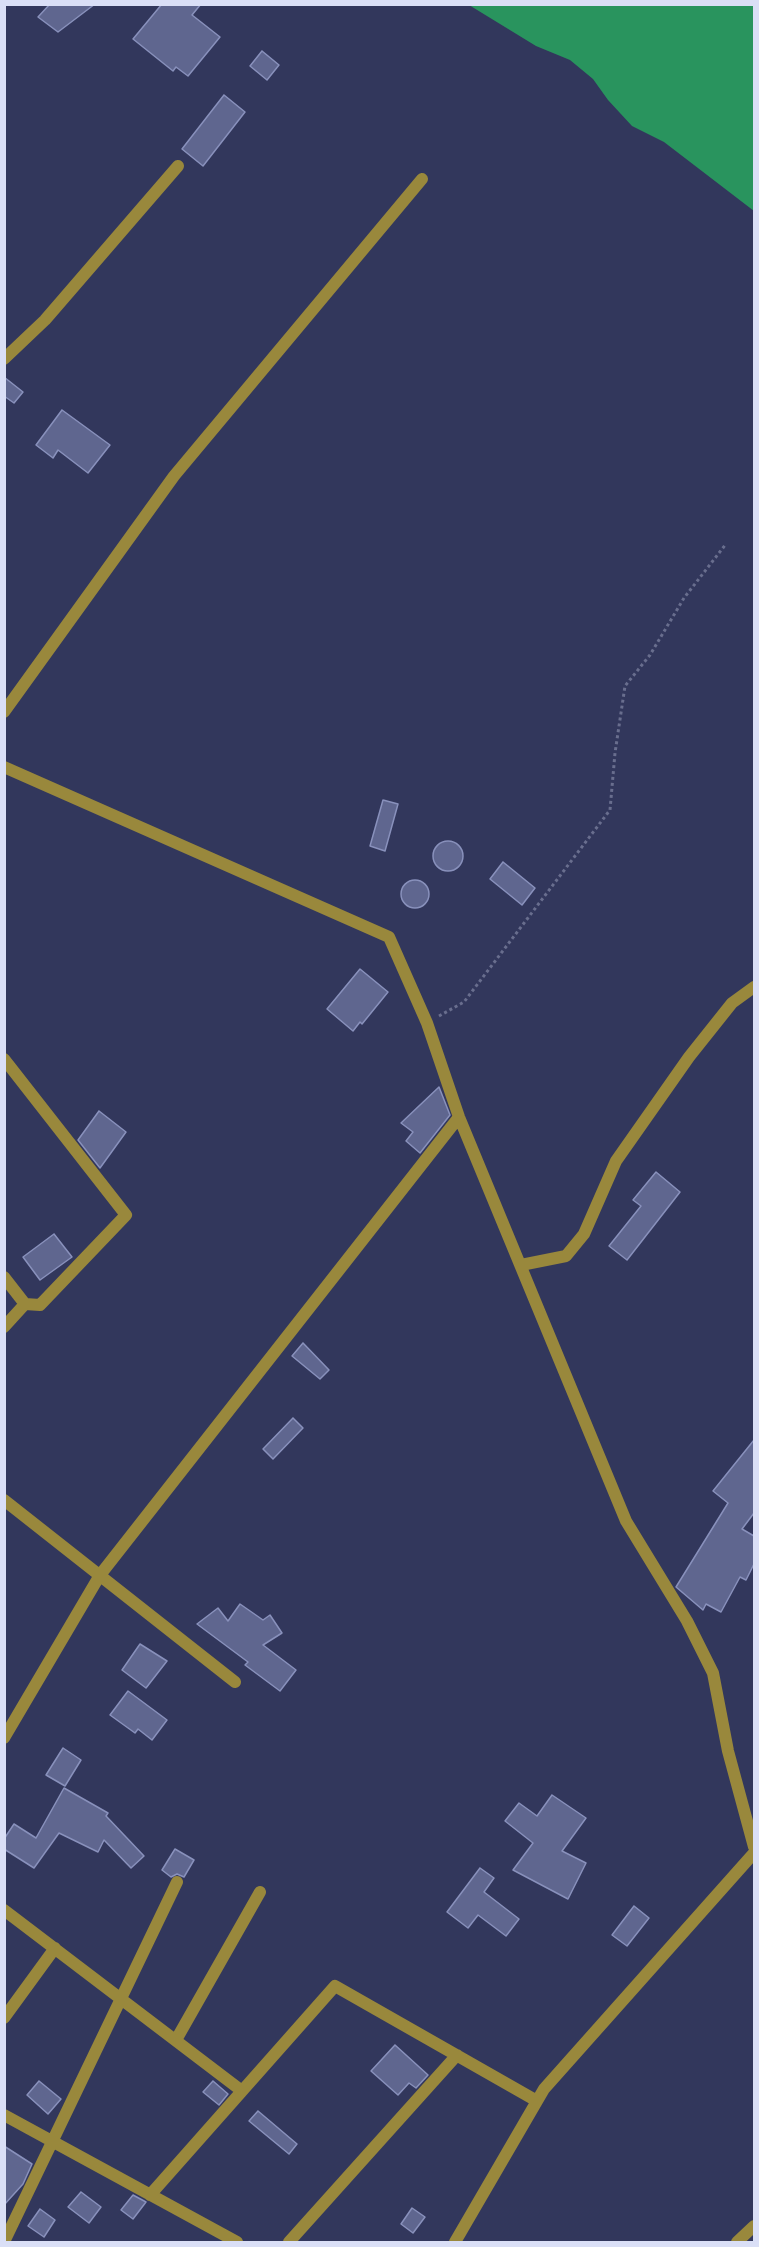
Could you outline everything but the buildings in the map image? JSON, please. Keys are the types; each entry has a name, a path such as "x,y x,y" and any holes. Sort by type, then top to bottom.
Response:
{"street":[{"path":"4,359 45,320 178,166"},
{"path":"4,712 174,476 422,179"},
{"path":"4,767 389,937 427,1023 459,1117 626,1521 687,1621 713,1673 728,1750 754,1847"},
{"path":"521,1265 566,1256 584,1234 616,1161 689,1057 732,1003 754,987"},
{"path":"4,1059 126,1215 40,1305 25,1304 4,1277"},
{"path":"4,1738 100,1575 459,1117"},
{"path":"4,1327 25,1304"},
{"path":"4,1500 235,1682"},
{"path":"455,2242 544,2090 754,1853"},
{"path":"4,2242 177,1882"},
{"path":"176,2040 260,1892"},
{"path":"4,1910 242,2091"},
{"path":"4,2018 55,1948"},
{"path":"150,2195 335,1986 537,2101"},
{"path":"289,2242 457,2055"},
{"path":"4,2115 237,2242"},
{"path":"737,2242 754,2226"}],"path":[{"path":"427,1023 464,1002 610,810 615,753 625,686 650,655 684,598 726,544"}],"shaded area":[{"path":"469,5 754,5 754,211 664,142 632,126 608,100 593,79 570,60 536,46"}]}
